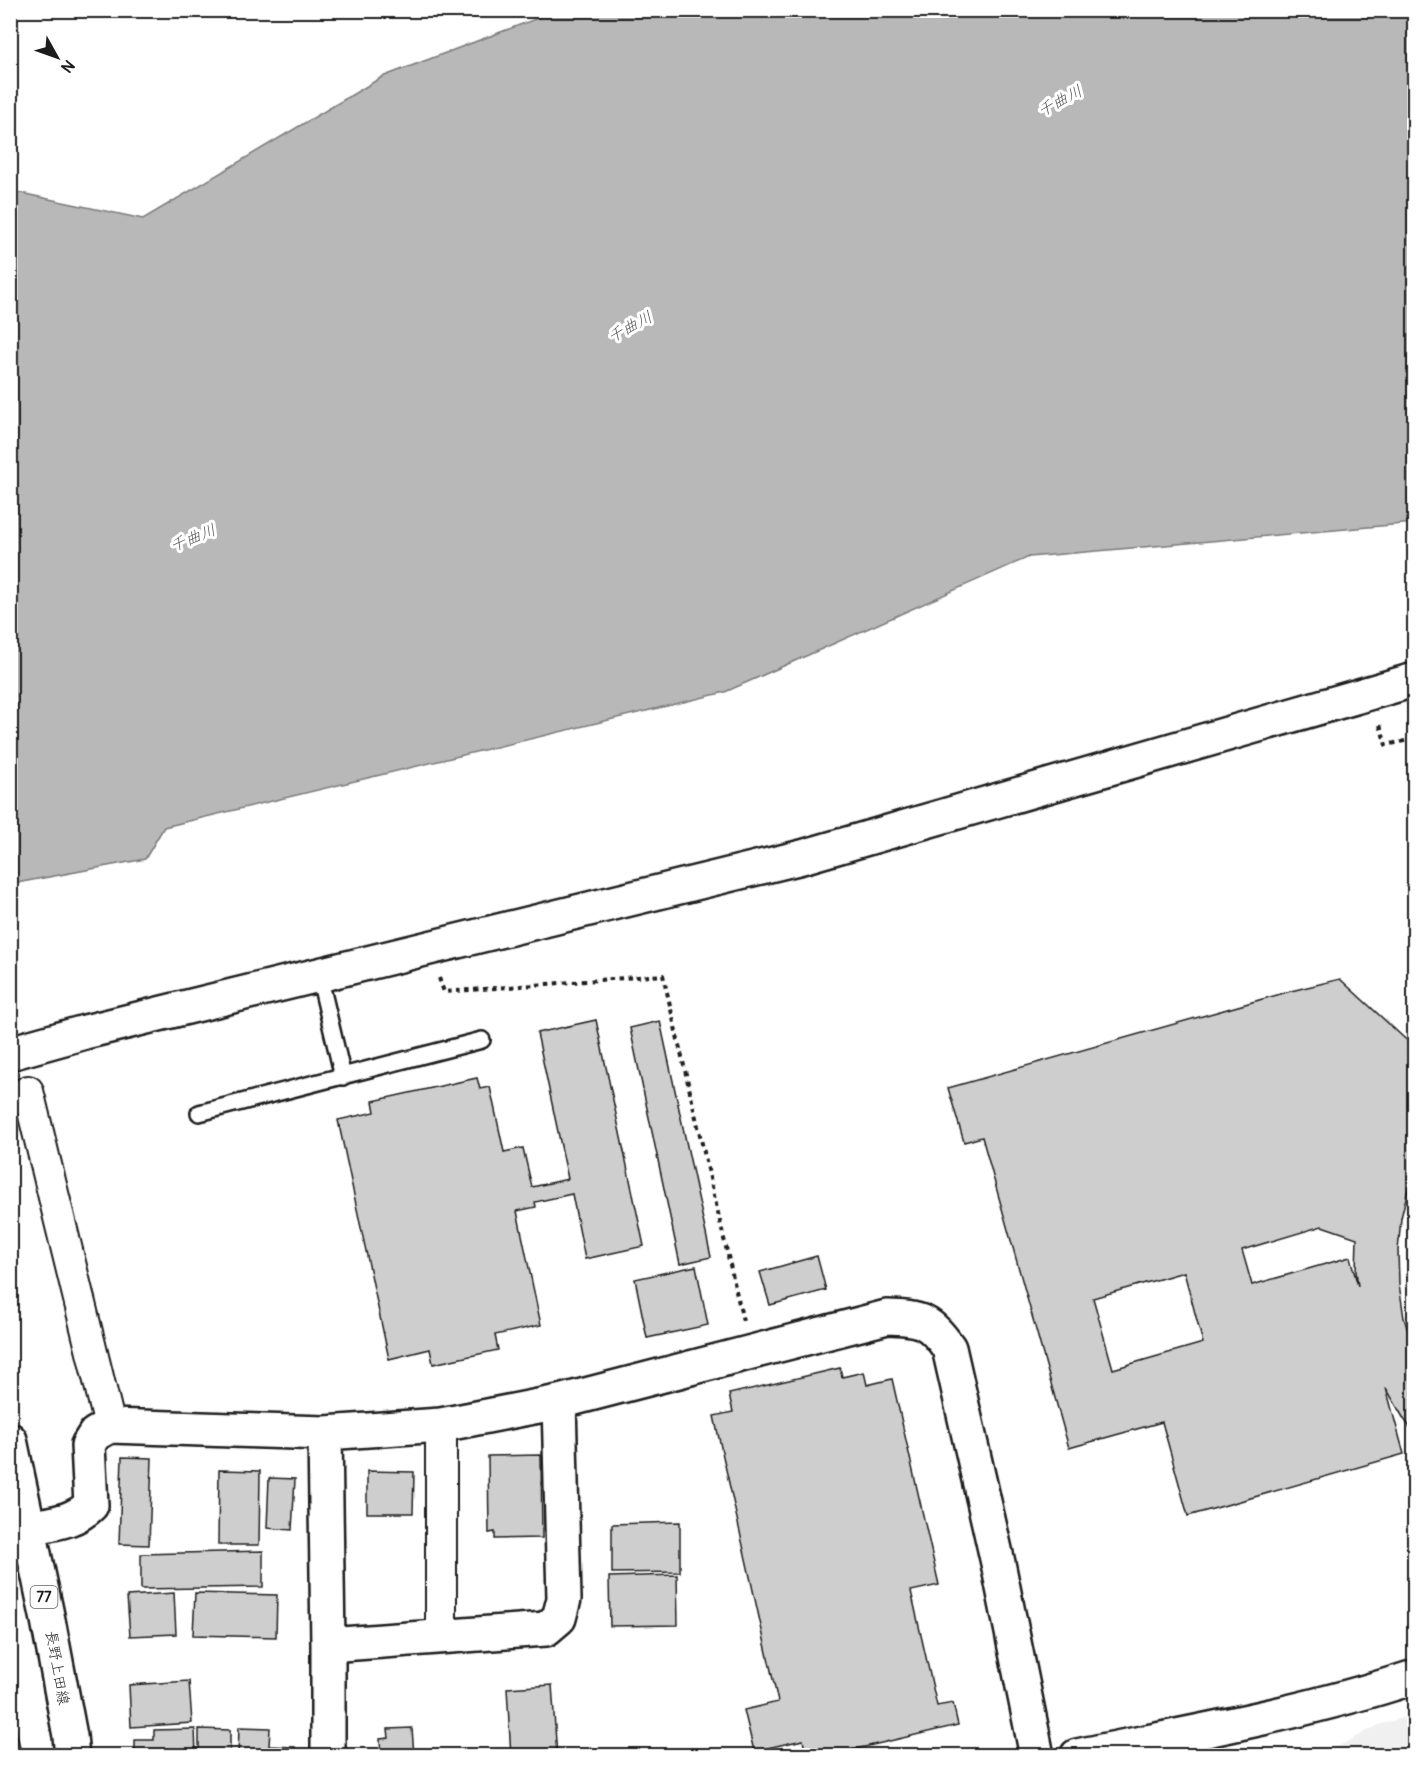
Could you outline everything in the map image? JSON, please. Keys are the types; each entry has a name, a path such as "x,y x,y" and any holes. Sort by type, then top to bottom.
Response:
{"street":[{"path":"10,1053 85,1032 802,857 1414,680"},
{"path":"28,1091 110,1426"},
{"path":"29,1528 72,1519 82,1514 91,1505 88,1446 94,1434 110,1426 325,1433 441,1425 559,1402 887,1317 922,1320 937,1331 949,1348 998,1563 1037,1755"},
{"path":"328,1645 546,1629 559,1618 564,1599 559,1402"},
{"path":"441,1425 441,1637"},
{"path":"325,1433 328,1755"},
{"name":"長野上田線","path":"10,1440 48,1620 72,1755"},
{"path":"1077,1755 1242,1722 1371,1691 1414,1677"}],"lane":[{"path":"319,975 343,1077"},
{"path":"199,1113 482,1040"}],"path":[{"path":"1378,719 1386,745 1414,739"},
{"path":"437,971 444,992 663,975 745,1330"}],"shaded area":[{"path":"1414,1714 1414,1755 1322,1755 1379,1725"}],"water":[{"name":"千曲川","path":"559,10 1414,11 1414,523 1029,557 725,692 164,827 145,859 11,884 11,191 143,219 382,77"}],"building":[{"path":"1340,979 1414,1047 1414,1171 1401,1218 1398,1251 1399,1284 1404,1318 1414,1350 1414,1433 1386,1388 1404,1454 1188,1516 1162,1422 1069,1448 982,1137 964,1142 948,1088","holes":["1322,1226 1357,1238 1358,1286 1350,1257 1252,1285 1242,1250","1184,1272 1203,1343 1113,1369 1093,1298"]},
{"path":"596,1020 644,1246 585,1259 572,1194 535,1202 536,1207 517,1211 541,1325 495,1335 498,1350 433,1364 430,1349 389,1359 338,1120 375,1112 373,1101 477,1078 480,1089 490,1087 504,1152 523,1148 532,1187 568,1179 537,1033"},
{"path":"660,1021 711,1257 680,1264 630,1028"},
{"path":"817,1256 826,1290 770,1305 760,1272"},
{"path":"696,1266 708,1325 647,1338 635,1279"},
{"path":"840,1368 842,1377 864,1372 867,1385 892,1379 939,1585 911,1591 937,1706 953,1703 958,1725 826,1756 806,1756 803,1740 754,1751 744,1710 778,1702 714,1416 733,1412 729,1394"},
{"path":"541,1455 542,1538 495,1539 495,1532 489,1533 488,1456"},
{"path":"122,1457 152,1458 149,1545 119,1544"},
{"path":"219,1470 260,1471 259,1545 218,1545"},
{"path":"367,1471 414,1472 413,1513 367,1513"},
{"path":"269,1478 295,1479 292,1530 267,1528"},
{"path":"680,1522 680,1572 612,1573 612,1524"},
{"path":"263,1551 263,1587 141,1589 141,1554"},
{"path":"677,1575 678,1625 610,1626 609,1577"},
{"path":"174,1593 176,1634 130,1636 127,1596"},
{"path":"195,1593 277,1595 276,1637 193,1635"},
{"path":"10,1673 17,1710 10,1710"},
{"path":"189,1681 192,1723 131,1727 129,1685"},
{"path":"552,1685 557,1756 511,1756 507,1688"},
{"path":"10,1717 13,1717 22,1756 10,1756"},
{"path":"239,1727 270,1728 269,1746 295,1747 294,1756 238,1756"},
{"path":"412,1728 414,1756 381,1756 380,1739 389,1738 388,1729"},
{"path":"195,1729 196,1756 135,1756 135,1740 154,1740 154,1730"},
{"path":"199,1729 230,1730 230,1756 199,1756"}]}
